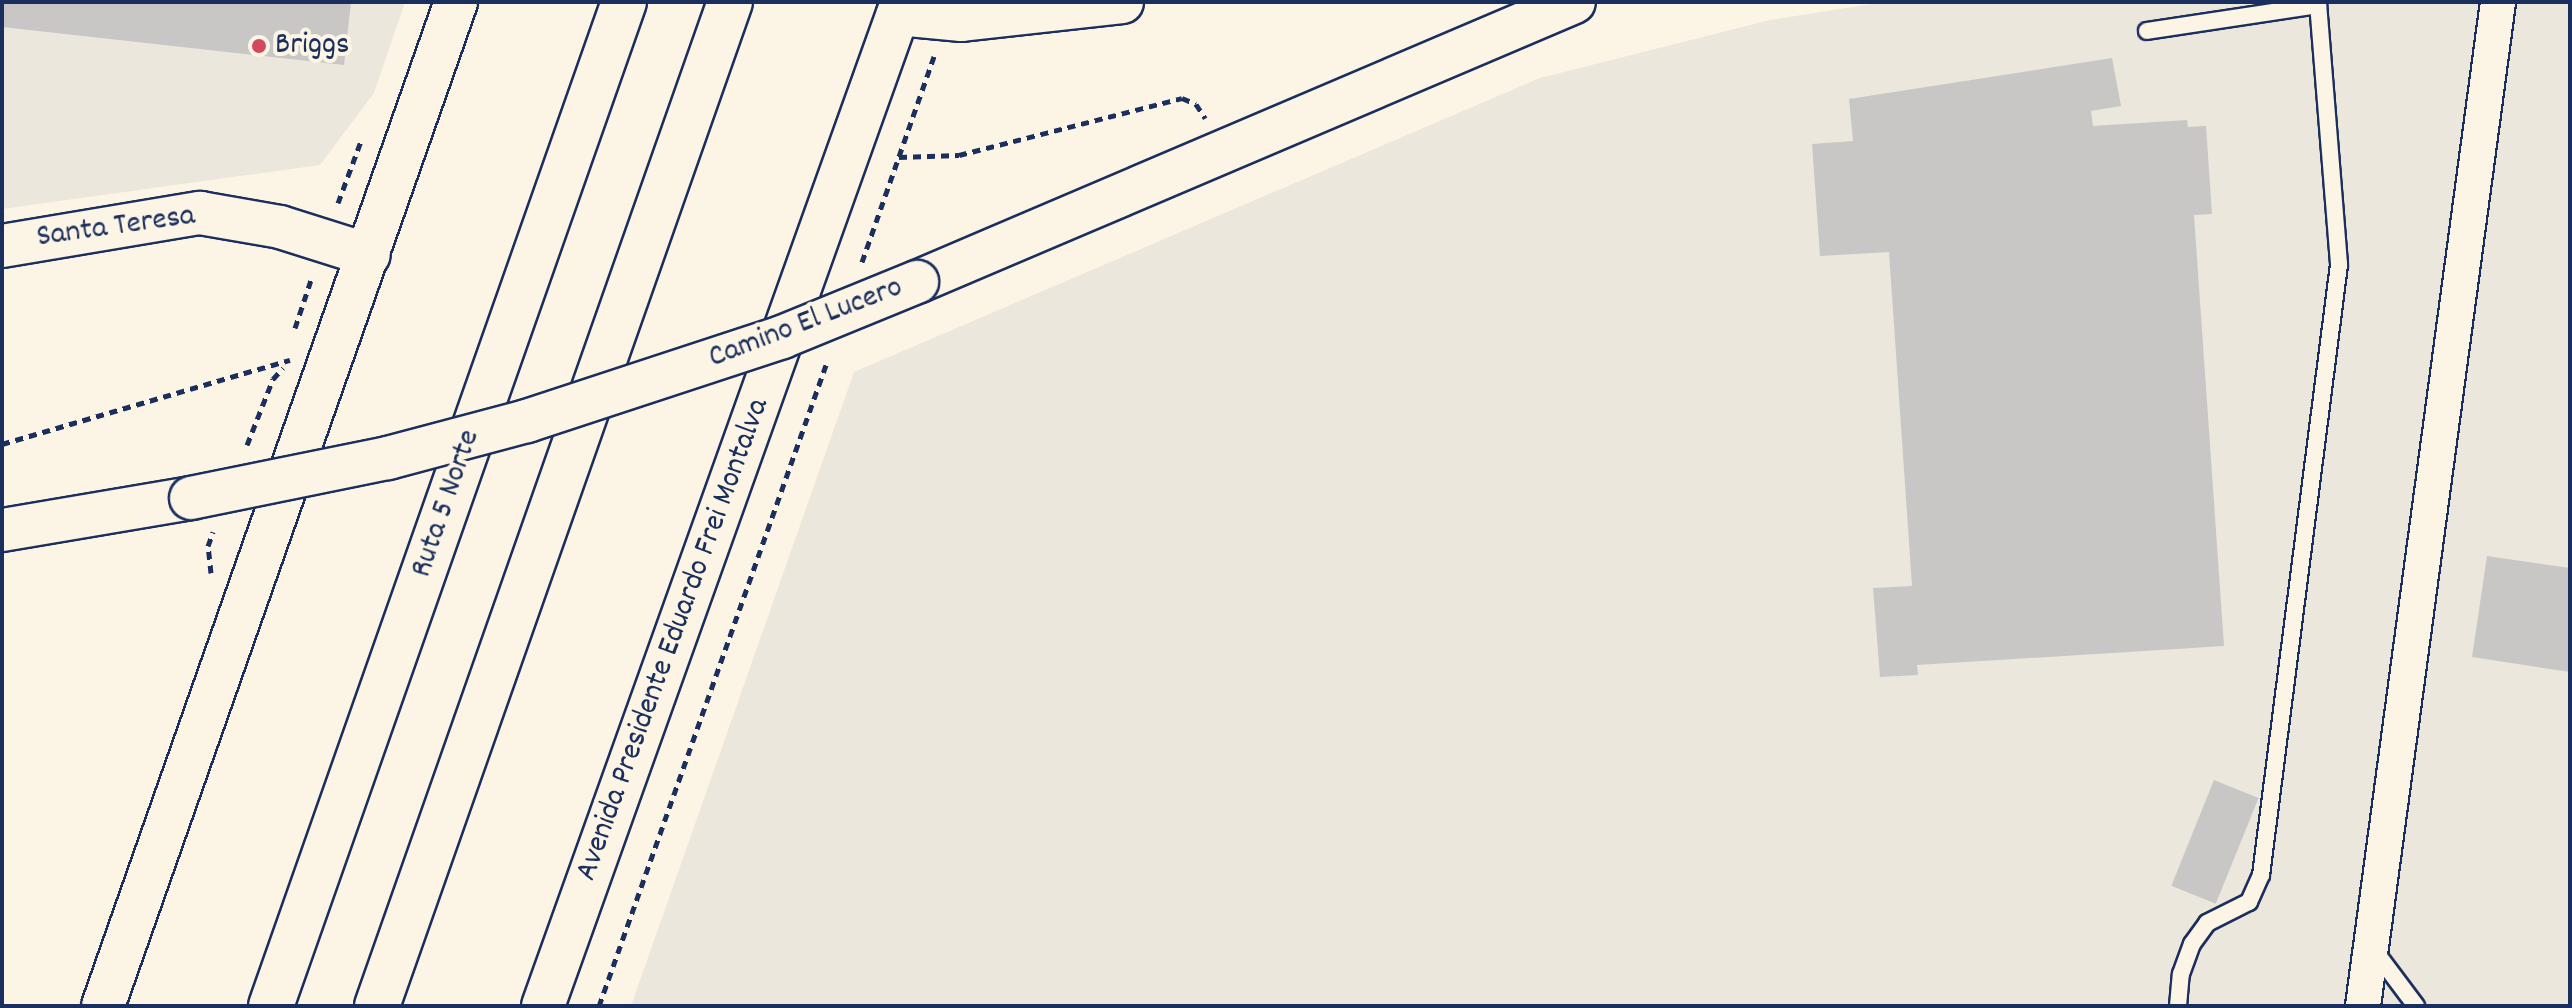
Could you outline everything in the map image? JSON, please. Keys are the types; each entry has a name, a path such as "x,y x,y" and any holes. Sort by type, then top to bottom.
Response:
{"highway":[{"name":"Ruta 5 Norte","path":"271,1006 624,2"},
{"path":"377,1006 730,2"}],"street":[{"path":"103,1006 456,2"},
{"path":"900,8 946,20 1122,2"},
{"name":"Camino El Lucero","path":"1396,75 1511,2"},
{"name":"Camino El Lucero","path":"2,530 191,498 388,458 527,421 782,337 1574,2"},
{"path":"2363,1006 2498,2"},
{"name":"Avenida Presidente Eduardo Frei Montalva","path":"543,1006 900,8"},
{"name":"Santa Teresa","path":"2,246 200,213 280,227 369,255"}],"lane":[{"path":"2147,31 2318,3 2339,264 2261,875 2249,902 2207,923 2192,944 2181,974 2178,1006"},
{"path":"2371,946 2416,1006"}],"path":[{"path":"858,273 946,20"},
{"path":"899,157 959,155 1182,98 1196,104 1224,150"},
{"path":"599,1006 832,346"},
{"path":"2,444 291,360"}],"shaded area":[{"path":"2,2 405,2 374,93 320,165 2,209"},
{"path":"1885,2 2570,2 2570,1006 631,1006 854,372 1540,78 1770,20"}],"building":[{"name":"Briggs","path":"2,2 351,2 344,65 2,27"},
{"path":"2112,58 2121,106 2091,111 2093,126 2187,120 2188,127 2206,126 2212,214 2194,215 2224,646 1917,665 1918,675 1880,677 1873,588 1912,586 1889,252 1820,256 1812,144 1853,141 1849,99"},
{"path":"2487,556 2570,568 2570,672 2472,657"},
{"path":"2214,780 2259,798 2216,904 2171,886"}],"place":[{"name":"Briggs","path":"259,46"}]}
